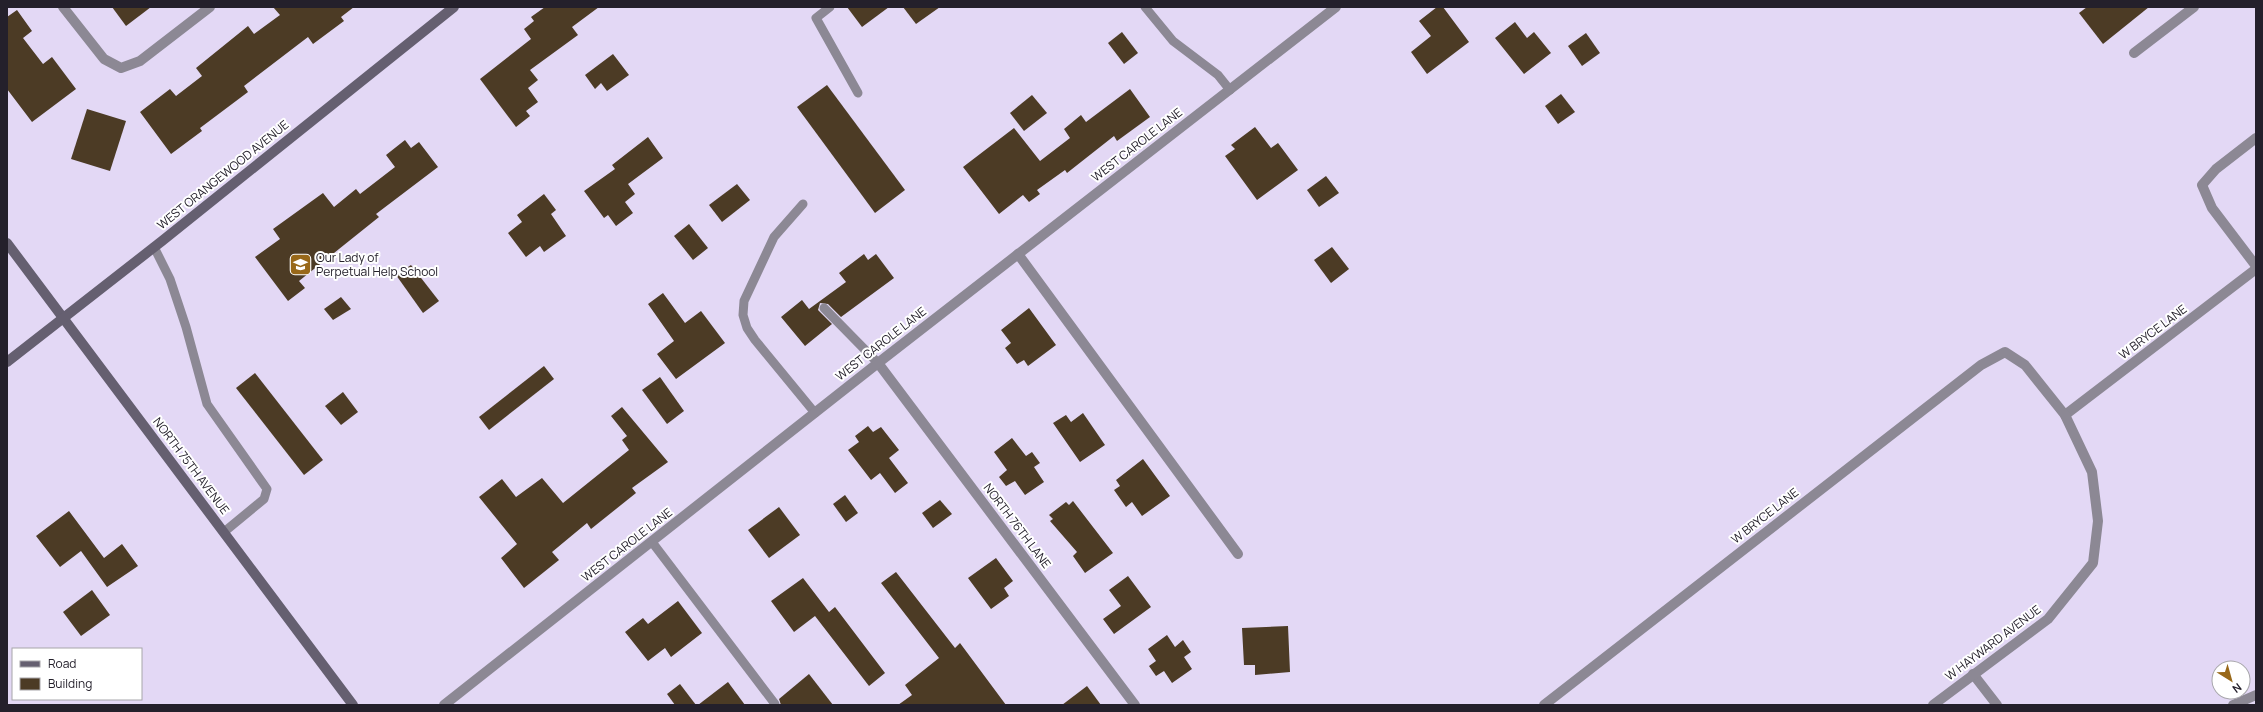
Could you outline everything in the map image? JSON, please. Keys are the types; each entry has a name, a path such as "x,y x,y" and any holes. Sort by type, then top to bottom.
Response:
{"main road":[{"name":"WEST ORANGEWOOD AVENUE","path":"7,362 154,247 454,7"},
{"name":"NORTH 75TH AVENUE","path":"7,244 353,705"}],"street":[{"path":"63,7 104,59 121,68 140,61 210,7"},
{"name":"WEST CAROLE LANE","path":"444,705 878,363 1336,7"},
{"path":"2134,53 2194,7"},
{"path":"2256,138 2216,169 2202,185 2212,208 2256,268"},
{"path":"1018,254 1238,554"},
{"name":"W BRYCE LANE","path":"2065,415 2256,268"},
{"name":"W BRYCE LANE","path":"1544,705 1981,365 2004,352"},
{"name":"W HAYWARD AVENUE","path":"1933,705 2048,619 2093,563 2098,521 2092,472 2065,415 2025,365 2004,352"},
{"name":"NORTH 76TH LANE","path":"878,363 1135,705"},
{"path":"1973,674 1997,705"},
{"path":"2233,705 2256,695"}],"lane":[{"path":"830,7 816,18 858,93"},
{"path":"1145,7 1173,41 1218,75 1230,90"},
{"path":"803,204 774,237 744,301 743,315 747,328 755,340 815,413"},
{"path":"154,247 170,279 186,328 207,404 267,488 264,500 224,532"},
{"path":"824,308 878,363"},
{"path":"652,542 775,704"}],"building":[{"path":"112,7 151,7 126,26"},
{"path":"273,7 354,7 341,17 344,21 313,44 308,37 244,86 248,92 200,128 202,131 171,154 140,112 170,89 176,96 202,76 196,68 248,26 254,34 280,15"},
{"path":"545,7 599,7 572,27 578,35 530,70 538,80 528,88 538,102 526,111 530,116 516,127 480,79 531,39 524,29 534,21 531,17"},
{"path":"847,7 889,7 862,27"},
{"path":"903,7 940,7 916,24"},
{"path":"1437,7 1443,7 1469,42 1427,74 1411,52 1431,36 1419,21"},
{"path":"2087,7 2149,7 2103,44 2079,13"},
{"path":"17,10 32,31 23,38 43,64 52,57 76,89 32,122 7,89 7,17"},
{"path":"1515,22 1527,38 1534,32 1551,53 1524,74 1495,38"},
{"path":"1122,32 1138,53 1124,64 1108,43"},
{"path":"1586,33 1600,53 1582,66 1568,46"},
{"path":"613,54 629,75 607,91 601,83 595,89 585,75"},
{"path":"827,85 905,190 875,213 797,107"},
{"path":"1130,89 1150,117 1117,141 1114,136 1067,173 1065,170 1037,190 1040,194 1029,202 1023,195 999,214 963,167 1014,128 1040,161 1070,138 1064,129 1081,115 1086,122"},
{"path":"1561,94 1575,112 1558,124 1545,106"},
{"path":"1032,95 1047,113 1024,131 1010,113"},
{"path":"87,109 126,121 110,171 71,159"},
{"path":"1255,127 1271,148 1278,143 1298,170 1257,200 1225,156 1235,149 1231,145"},
{"path":"648,137 663,158 628,184 635,194 625,202 633,213 616,226 608,215 604,218 584,191 615,169 612,165"},
{"path":"405,140 411,148 419,142 438,167 376,214 379,217 299,281 305,288 288,301 255,257 280,239 273,229 323,193 334,207 356,189 360,194 395,167 386,155"},
{"path":"1326,176 1339,193 1319,207 1307,190"},
{"path":"737,184 750,200 722,222 709,205"},
{"path":"544,194 556,210 551,214 566,236 544,252 540,246 526,257 508,233 522,222 517,215"},
{"path":"689,224 708,248 693,260 674,236"},
{"path":"1332,247 1349,269 1331,283 1314,260"},
{"path":"864,254 868,260 876,254 894,278 841,317 828,304 820,303 818,310 832,324 805,346 781,317 802,300 809,309 846,282 839,273"},
{"path":"411,265 439,301 423,313 396,275"},
{"path":"663,293 685,323 701,311 725,343 676,379 657,354 674,341 648,304"},
{"path":"341,297 351,309 333,320 324,309"},
{"path":"1029,308 1056,345 1028,366 1024,360 1017,364 1005,348 1011,343 1001,330"},
{"path":"544,366 554,379 489,430 479,417"},
{"path":"255,373 323,460 304,475 236,388"},
{"path":"660,377 684,411 667,424 642,390"},
{"path":"343,392 358,412 341,425 325,406"},
{"path":"622,407 668,462 632,488 636,493 591,529 587,523 552,552 559,560 524,588 501,558 517,544 479,497 502,479 516,497 542,478 563,503 629,450 622,440 627,436 611,416"},
{"path":"1083,413 1105,445 1080,462 1053,423 1066,415 1071,422"},
{"path":"868,426 873,432 881,427 899,450 889,458 908,483 895,493 880,473 871,480 848,450 859,442 855,436"},
{"path":"1012,438 1026,456 1032,452 1040,463 1034,467 1044,482 1025,495 1015,481 1006,486 999,477 1007,470 994,452"},
{"path":"1143,459 1170,496 1142,516 1132,502 1126,507 1114,490 1120,486 1116,480"},
{"path":"845,495 858,513 846,522 833,504"},
{"path":"940,500 952,514 933,528 922,513"},
{"path":"1073,501 1113,553 1085,573 1073,556 1077,552 1050,521 1053,519 1049,515 1066,502 1069,505"},
{"path":"779,507 800,535 769,558 748,530"},
{"path":"69,511 104,558 122,544 138,566 107,587 81,551 60,567 36,536"},
{"path":"996,558 1013,581 1004,588 1009,596 991,609 968,578"},
{"path":"896,572 955,648 960,643 1006,705 898,705 912,695 905,685 939,658 881,583"},
{"path":"1128,576 1151,607 1114,634 1103,619 1121,606 1109,590"},
{"path":"803,578 829,612 835,607 885,673 869,686 815,616 794,632 771,601"},
{"path":"92,590 110,615 81,636 63,612"},
{"path":"678,601 702,633 671,657 665,648 648,661 625,632 643,618 648,624"},
{"path":"1288,626 1290,672 1255,675 1255,665 1244,665 1242,628"},
{"path":"1167,635 1175,647 1183,640 1191,652 1184,657 1192,669 1172,683 1164,671 1156,676 1149,666 1156,661 1148,649"},
{"path":"809,674 833,705 781,705 779,699"},
{"path":"728,682 745,705 698,705"},
{"path":"680,684 696,705 675,705 667,694"},
{"path":"1087,686 1101,705 1062,705"}],"place":[{"name":"Our Lady of Perpetual Help School","path":"301,265"}]}
